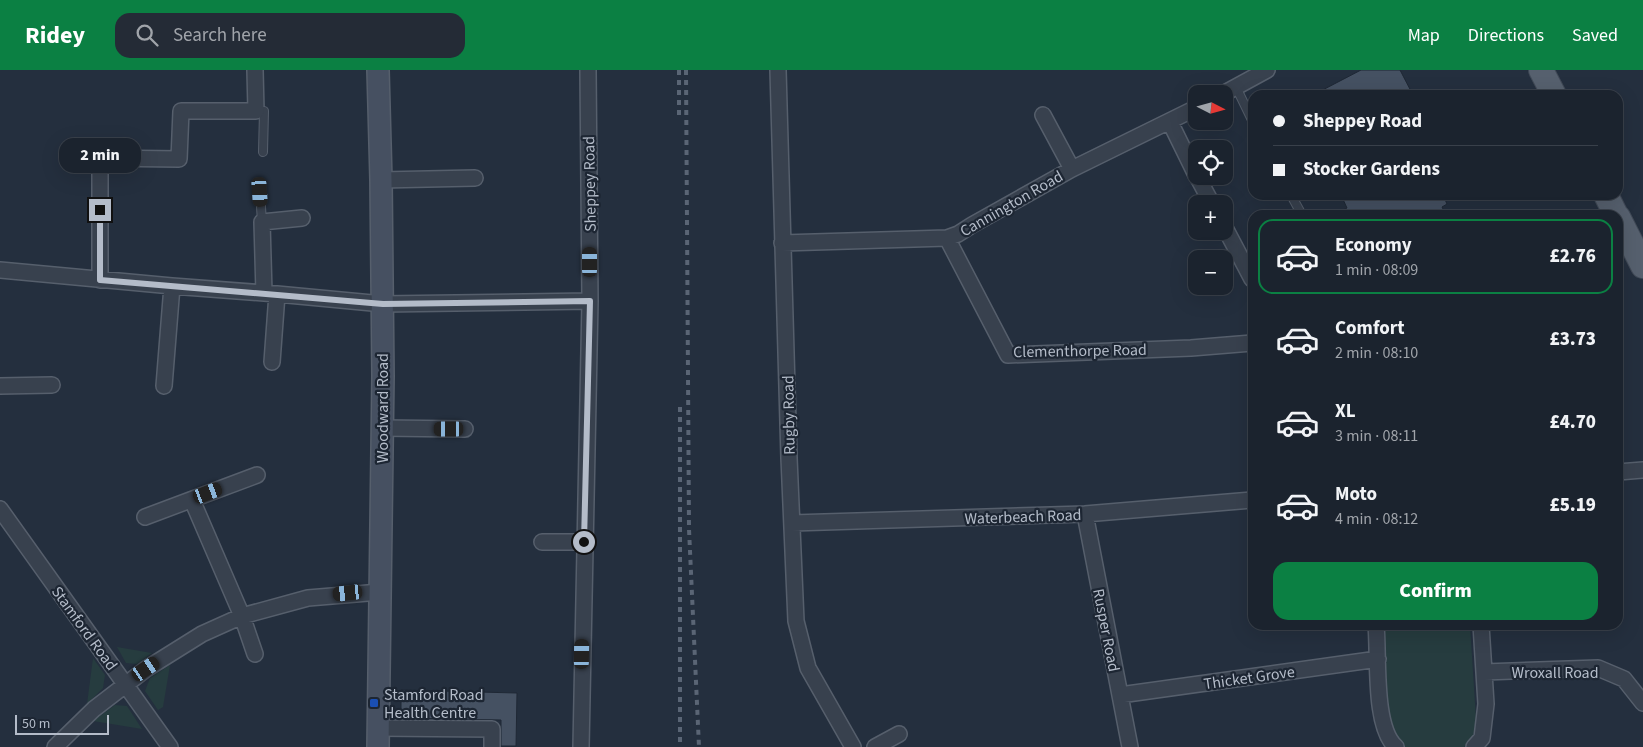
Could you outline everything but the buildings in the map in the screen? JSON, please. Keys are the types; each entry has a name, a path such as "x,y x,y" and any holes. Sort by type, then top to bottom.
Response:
{"main road":[{"path":"1541,70 1551,90"},
{"path":"1623,228 1643,266"}],"street":[{"path":"80,158 179,159 181,111 263,111 255,70"},
{"name":"Woodward Road","path":"378,70 383,304 378,737"},
{"name":"Sheppey Road","path":"581,747 590,301 588,70"},
{"name":"Rugby Road","path":"778,70 782,243 796,621 808,668 853,747"},
{"path":"1233,88 1267,70"},
{"name":"Cannington Road","path":"782,243 947,238 958,234 1072,169 1188,112"},
{"path":"1043,115 1072,169"},
{"path":"1170,122 1188,159"},
{"path":"100,158 100,280"},
{"path":"381,180 476,178"},
{"path":"272,362 271,293 262,222 302,218"},
{"name":"Clementhorpe Road","path":"947,238 1008,354 1192,348 1248,343"},
{"path":"1231,240 1248,271"},
{"path":"0,270 383,304 590,301"},
{"path":"164,386 172,286"},
{"path":"0,386 52,385"},
{"path":"383,428 465,429"},
{"path":"1623,472 1643,470"},
{"path":"145,517 257,475"},
{"path":"192,500 242,616 255,654"},
{"name":"Waterbeach Road","path":"792,523 1085,514 1248,500"},
{"name":"Stamford Road","path":"0,509 170,747"},
{"name":"Rusper Road","path":"1085,514 1130,747"},
{"path":"542,542 584,542"},
{"path":"55,747 94,709 146,669 202,634 242,616 308,598 380,592"},
{"path":"1376,630 1380,713 1390,741 1396,747"},
{"path":"1474,747 1482,738 1486,704 1480,630"},
{"name":"Thicket Grove","path":"1120,695 1378,659"},
{"name":"Wroxall Road","path":"1484,672 1598,668 1624,679 1643,703"},
{"path":"378,737 492,730 492,747"},
{"path":"876,747 899,734"}],"lane":[{"path":"1233,95 1248,115"},
{"path":"263,111 263,152"},
{"path":"260,192 262,222"}],"green space":[{"path":"1379,630 1470,630 1476,719 1473,737 1464,747 1405,747 1397,740 1386,718"},
{"path":"117,647 152,653 137,664 126,663"},
{"path":"93,658 105,675 103,688 87,704"},
{"path":"170,665 163,707 158,710 145,691 150,678"},
{"path":"115,705 127,706 142,729 93,721"}],"railway":[{"path":"679,70 679,120"},
{"path":"686,70 689,529 699,747"},
{"path":"680,407 680,747"}],"place":[{"name":"Stamford Road Health Centre","path":"374,703"}],"route":[{"path":"100,210 100,280 383,304 590,301 584,542"}]}
